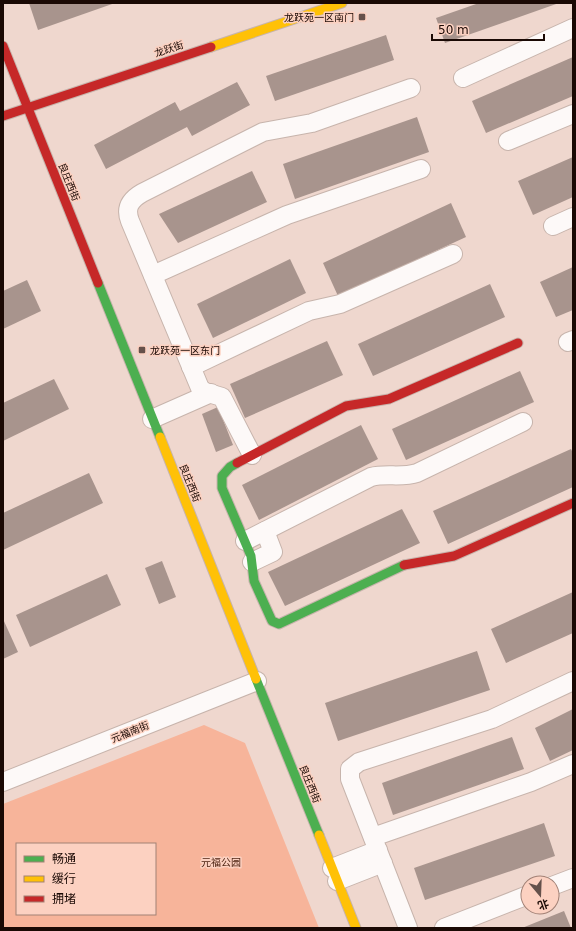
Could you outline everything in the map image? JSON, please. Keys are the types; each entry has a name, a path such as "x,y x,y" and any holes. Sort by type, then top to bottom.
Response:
{"street":[{"name":"龙跃街","path":"3,116 342,3"},
{"path":"463,78 573,28"},
{"name":"良庄西街","path":"3,46 356,928"},
{"path":"252,456 224,400 220,396 206,390 192,366 128,217 130,203 137,196 263,132 312,122 411,88"},
{"path":"508,142 573,114"},
{"path":"152,275 287,215 421,169"},
{"path":"553,226 573,217"},
{"path":"192,366 309,311 340,304 452,254"},
{"path":"518,343 389,399 346,406 227,470 221,480 223,492 245,541 252,562 253,576 260,593 272,621 279,624 409,563 454,556 573,503"},
{"path":"151,415 206,390"},
{"path":"245,541 371,477 383,475 402,476 417,473 523,422"},
{"path":"252,562 273,552 265,531"},
{"path":"408,928 350,779 349,772 353,766 359,762 498,717 573,681"},
{"name":"元福南街","path":"3,782 257,682"},
{"path":"334,875 378,850 573,764"},
{"path":"560,883 573,878"},
{"path":"444,928 520,898"}],"green space":[{"name":"元福公园","path":"204,725 245,743 319,928 3,928 3,804"}],"building":[{"path":"29,3 115,3 38,30"},
{"path":"479,3 559,3 445,43 436,18"},
{"path":"386,35 394,60 275,101 266,76"},
{"path":"573,57 573,96 486,133 472,101"},
{"path":"237,82 250,105 192,136 187,127 106,169 94,145 175,102 180,111"},
{"path":"417,117 429,152 295,199 283,164"},
{"path":"573,157 573,197 533,215 518,181"},
{"path":"252,171 267,202 178,243 159,214"},
{"path":"451,203 466,237 338,296 323,263"},
{"path":"290,259 306,293 213,338 197,304"},
{"path":"573,267 573,310 556,317 540,282"},
{"path":"27,280 41,311 3,329 3,291"},
{"path":"490,284 505,317 373,376 358,344"},
{"path":"327,341 343,375 245,418 230,384"},
{"path":"520,371 534,402 406,460 392,429"},
{"path":"54,379 69,409 3,441 3,403"},
{"path":"218,407 233,445 216,452 202,414"},
{"path":"361,425 378,459 259,520 242,485"},
{"path":"571,449 573,453 573,487 448,544 433,511"},
{"path":"89,473 103,503 3,550 3,513"},
{"path":"402,509 420,543 285,606 268,572"},
{"path":"162,561 176,597 159,604 145,568"},
{"path":"107,574 121,605 30,647 16,615"},
{"path":"573,592 573,633 506,663 491,629"},
{"path":"3,619 18,652 3,659"},
{"path":"477,651 490,690 338,741 325,703"},
{"path":"573,709 573,750 550,761 535,728"},
{"path":"512,737 524,769 393,815 382,783"},
{"path":"544,823 555,856 425,900 414,868"},
{"path":"564,911 571,928 522,928 554,915 560,915 560,913"}],"traffic: fast":[{"path":"98,283 160,437"},
{"path":"237,463 230,467 222,476 222,488 251,556 254,581 272,621 279,624 404,565"},
{"path":"256,679 319,835"}],"traffic: slow":[{"path":"211,47 342,3"},
{"path":"160,437 256,679"},
{"path":"319,835 356,928"}],"traffic: jam":[{"path":"3,46 98,283"},
{"path":"3,116 211,47"},
{"path":"237,463 346,406 389,399 518,343"},
{"path":"404,565 454,556 573,503"}],"place":[{"name":"龙跃苑一区南门","path":"362,17"},
{"name":"龙跃苑一区东门","path":"142,350"}]}
